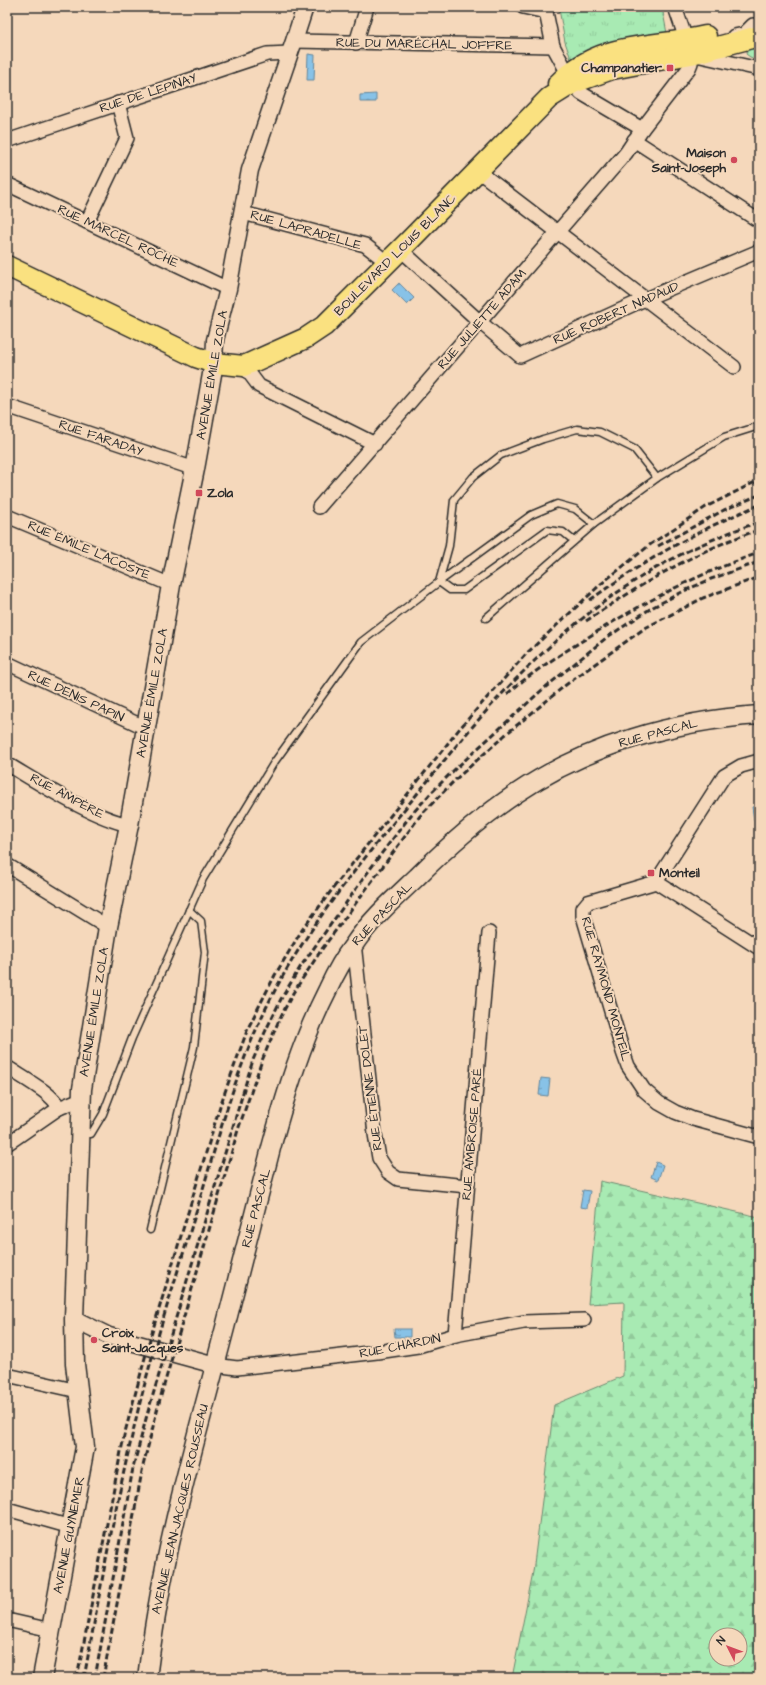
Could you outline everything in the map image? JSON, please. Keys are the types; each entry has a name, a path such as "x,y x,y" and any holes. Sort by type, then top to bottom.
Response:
{"main road":[{"path":"610,61 637,64 688,48 756,31"},
{"path":"610,61 636,46 688,48"},
{"name":"BOULEVARD LOUIS BLANC","path":"244,366 306,338 324,326 570,78 610,61"},
{"path":"7,266 196,357 214,363 244,366"},
{"name":"AVENUE ÉMILE ZOLA","path":"78,1391 75,1364 74,1318 80,1099 108,927 146,728 171,585 195,469 214,363"},
{"name":"RUE PASCAL","path":"215,1365 256,1203 298,1059 327,991 354,943 390,904 448,847 494,809 520,791 546,776 587,756 634,737 655,731 711,720 759,715"},
{"name":"AVENUE JEAN-JACQUES ROUSSEAU","path":"147,1678 157,1610 170,1545 215,1365"},
{"name":"AVENUE GUYNEMER","path":"42,1678 85,1447 78,1391"}],"street":[{"name":"AVENUE ÉMILE ZOLA","path":"214,363 216,340 228,289 250,170 305,7"},
{"path":"356,43 367,7"},
{"path":"523,7 547,9 554,46 570,78 581,93 642,129"},
{"path":"675,7 688,48 759,69"},
{"name":"RUE DU MARÉCHAL JOFFRE","path":"292,47 356,43 554,46"},
{"name":"RUE DE LEPINAY","path":"7,141 118,103 292,47"},
{"name":"RUE JULIETTE ADAM","path":"320,507 626,153 642,129 689,68 691,63 688,48"},
{"path":"87,222 127,138 118,103"},
{"path":"634,140 759,221"},
{"path":"478,172 734,367"},
{"name":"RUE MARCEL ROCHE","path":"7,184 228,289"},
{"name":"RUE LAPRADELLE","path":"243,213 365,246 394,256 480,322"},
{"name":"RUE ROBERT NADAUD","path":"480,322 520,356 645,299 759,251"},
{"path":"244,366 259,386 375,444"},
{"name":"RUE FARADAY","path":"7,406 195,469"},
{"name":"RUE ÉMILE LACOSTE","path":"7,516 171,585"},
{"name":"RUE DENIS PAPIN","path":"7,663 146,728"},
{"path":"759,762 741,766 724,776 656,882 759,948"},
{"name":"RUE AMPÈRE","path":"7,764 83,807 118,823 128,825"},
{"path":"7,865 108,927"},
{"name":"RUE RAYMOND MONTEIL","path":"656,882 588,902 583,908 583,916 628,1066 644,1090 659,1103 675,1112 693,1119 759,1137"},
{"name":"RUE AMBROISE PARÉ","path":"455,1335 489,933"},
{"name":"RUE ÉTIENNE DOLET","path":"354,943 375,1134 379,1158 388,1172 398,1179 467,1186"},
{"path":"7,1067 47,1094 57,1103 60,1108"},
{"path":"7,1144 60,1108 80,1099"},
{"path":"74,1318 109,1336 215,1365"},
{"name":"RUE CHARDIN","path":"215,1365 236,1368 377,1352 418,1346 455,1335 524,1322 584,1320"},
{"path":"7,1375 78,1391"},
{"path":"7,1509 71,1527"},
{"path":"7,1620 51,1630"}],"lane":[{"path":"486,618 594,524 657,478 724,437 759,426"},
{"path":"439,582 450,546 454,500 473,477 501,455 577,429 600,432 634,449 657,478"},
{"path":"80,1134 91,1134 102,1114 132,1038 203,879 273,764 362,642 439,582 531,515 557,504 575,509 594,524"},
{"path":"439,582 450,590 464,590 547,530 563,532 574,541"},
{"path":"150,1230 195,1039 206,952 201,921 189,910"}],"green space":[{"path":"560,7 662,7 668,39 618,44 571,59 565,42 559,9"},
{"path":"759,47 759,60 746,54 748,50"},
{"path":"600,1181 759,1217 759,1678 512,1678 533,1572 554,1405 623,1376 624,1302 588,1304"}],"water":[{"path":"308,54 315,55 314,80 307,80"},
{"path":"376,94 376,102 360,102 360,95"},
{"path":"399,283 414,298 407,305 392,290"},
{"path":"759,806 759,820 754,820 752,807"},
{"path":"541,1078 550,1079 548,1096 539,1095"},
{"path":"656,1162 663,1165 658,1180 651,1177"},
{"path":"583,1190 590,1191 587,1208 580,1207"},
{"path":"394,1329 410,1329 410,1337 395,1337"}],"railway":[{"path":"77,1678 124,1436 150,1339 220,1106 248,1028 275,975 302,930 337,883 460,728 527,653 601,584 651,544 706,507 759,480"},
{"path":"658,546 724,510 759,495"},
{"path":"590,600 630,572 672,547 714,525 759,505"},
{"path":"84,1678 106,1557 125,1466 154,1352 236,1082 245,1056 267,1006 284,974 344,884 469,731 540,655 578,622 619,592 662,565 709,541 759,522"},
{"path":"586,621 627,594 691,558 736,538 759,530"},
{"path":"507,694 556,658 649,601 714,570 759,553"},
{"path":"95,1678 133,1468 147,1415 253,1060 281,999 301,966 378,858 411,815 454,770 542,690 606,638 653,607 684,591 711,579 759,562"},
{"path":"103,1678 143,1466 160,1399 238,1130 261,1063 279,1020 293,993 322,949 420,816 456,779 505,735 567,684 645,628 703,598 759,577"}],"place":[{"name":"Champanatier","path":"670,68"},
{"name":"Maison Saint-Joseph","path":"734,160"},
{"name":"Zola","path":"199,493"},
{"name":"Monteil","path":"651,873"},
{"name":"Croix Saint-Jacques","path":"94,1340"}]}
